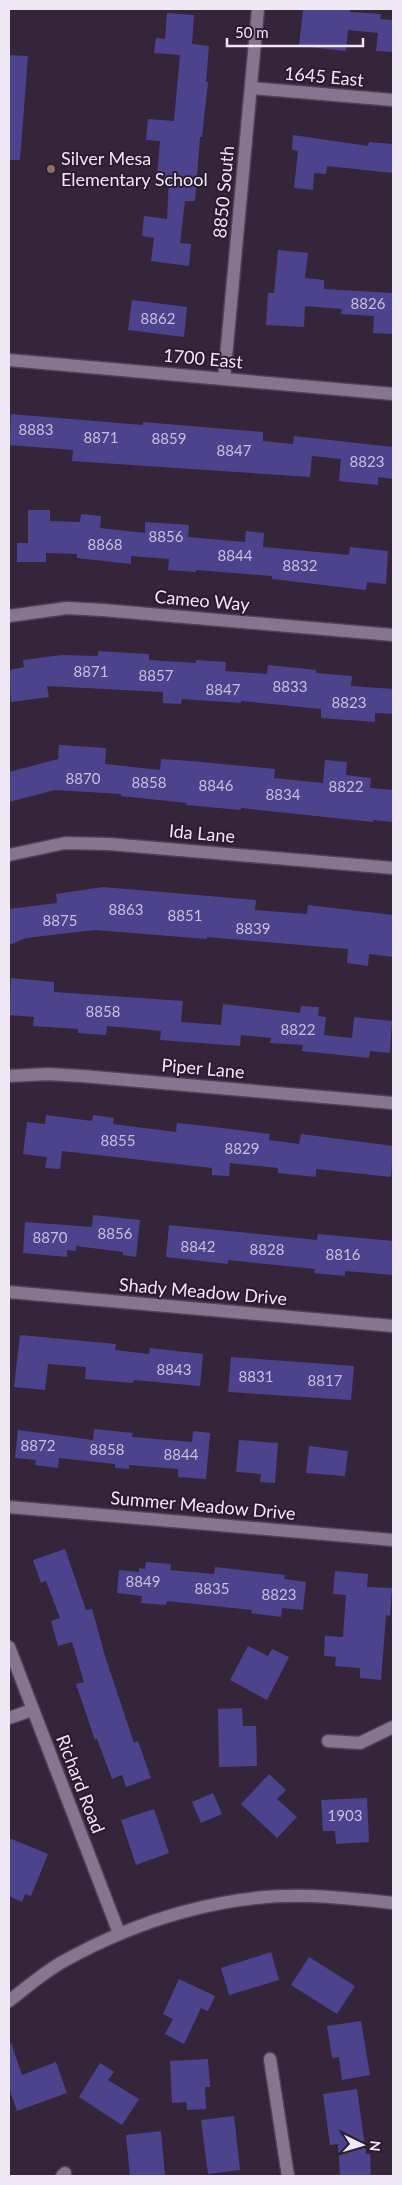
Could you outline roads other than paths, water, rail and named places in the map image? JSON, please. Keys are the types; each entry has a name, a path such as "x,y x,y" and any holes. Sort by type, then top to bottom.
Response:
{"street":[{"name":"8850 South","path":"224,379 258,9"},
{"name":"1645 East","path":"251,88 393,100"},
{"name":"1700 East","path":"9,360 393,394"},
{"name":"Cameo Way","path":"9,616 67,608 393,635"},
{"name":"Ida Lane","path":"9,855 65,843 109,844 393,868"},
{"name":"Piper Lane","path":"9,1076 48,1074 82,1076 393,1103"},
{"name":"Shady Meadow Drive","path":"9,1292 393,1326"},
{"name":"Summer Meadow Drive","path":"9,1507 393,1540"},
{"name":"Richard Road","path":"9,1647 120,1933"},
{"path":"9,1718 32,1710"},
{"path":"328,1741 360,1742 393,1727"},
{"path":"9,2001 62,1962 120,1933 184,1911 254,1899 309,1896 393,1903"},
{"path":"270,2059 288,2176"}],"place":[{"name":"Silver Mesa Elementary School","path":"51,169"}]}
